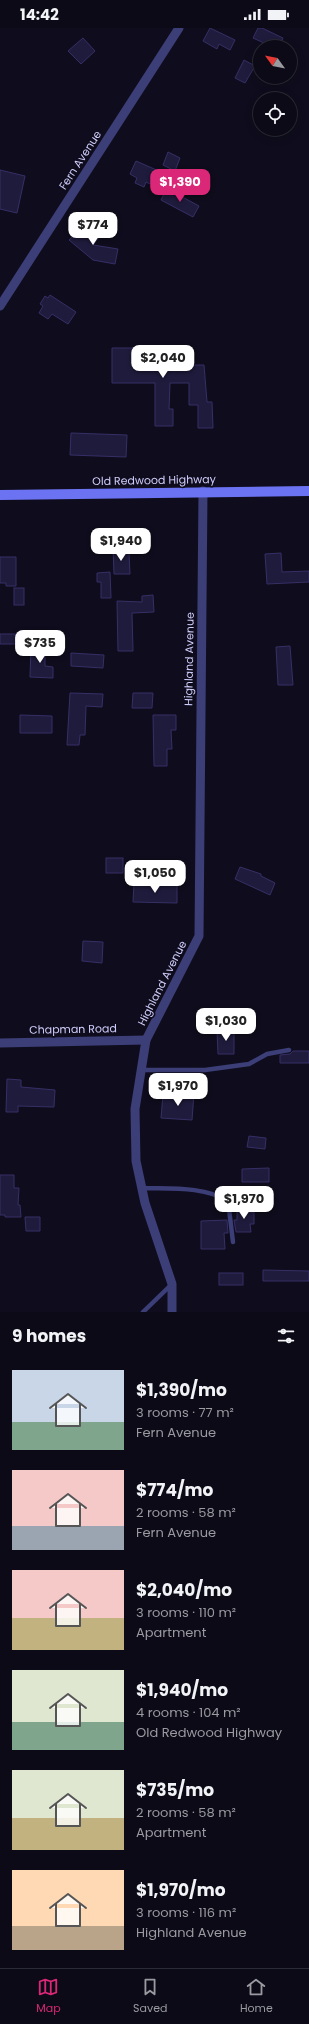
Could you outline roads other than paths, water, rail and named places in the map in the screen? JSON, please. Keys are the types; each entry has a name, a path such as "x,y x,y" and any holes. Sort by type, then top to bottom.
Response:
{"main road":[{"name":"Old Redwood Highway","path":"0,495 203,491 309,491"}],"street":[{"name":"Fern Avenue","path":"0,306 179,28"},
{"name":"Highland Avenue","path":"172,1312 172,1284 142,1188 136,1161 135,1109 146,1040 199,936 203,491"},
{"name":"Chapman Road","path":"0,1043 146,1040"}],"lane":[{"path":"141,1070 205,1070 249,1064 266,1054 290,1050"},
{"path":"142,1188 188,1190 218,1195 228,1201 233,1242"},
{"path":"143,1312 172,1284"}]}
